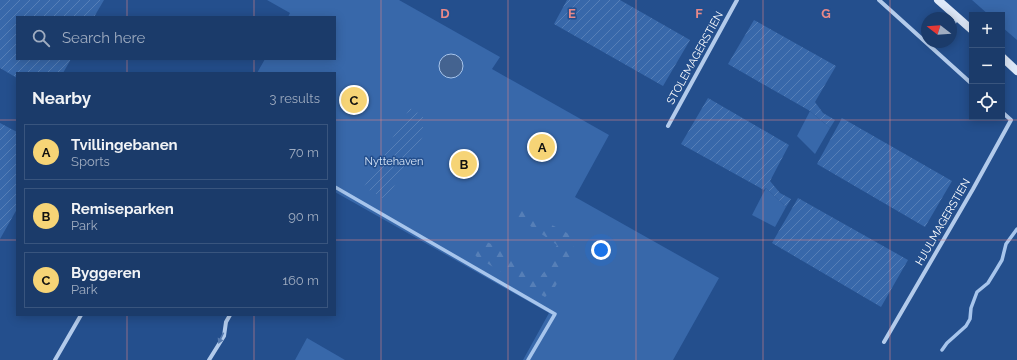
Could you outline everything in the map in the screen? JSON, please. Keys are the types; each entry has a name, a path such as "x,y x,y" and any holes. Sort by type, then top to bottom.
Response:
{"street":[{"name":"STOLEMAGERSTIEN","path":"668,126 737,0"},
{"path":"879,0 921,37"},
{"path":"938,0 969,27"},
{"path":"933,48 969,81"},
{"path":"1005,60 1017,71"},
{"name":"HJULMAGERSTIEN","path":"884,342 973,189 1011,120 1005,115"},
{"path":"55,360 80,316"},
{"path":"209,360 224,336 226,322 229,316"}],"green space":[{"path":"0,0 104,0 95,16 16,16 16,60 70,60 64,72 16,72 16,77 0,68"},
{"path":"267,0 399,0 500,57 492,69 609,135 575,197 719,278 673,360 523,360 549,313 336,193 336,72 258,72 264,60 336,60 336,16 288,16 290,13"},
{"path":"567,0 620,0 690,40 663,86 554,24"},
{"path":"972,0 1017,0 1017,40 1005,30 1005,12 986,12"},
{"path":"754,20 836,66 815,102 823,113 835,120 830,128 810,111 728,64"},
{"path":"708,98 789,145 770,181 780,193 791,199 786,207 766,188 764,190 681,144"},
{"name":"Nyttehaven","path":"410,108 423,116 423,136 386,200 364,187"},
{"path":"810,111 830,128 815,154 797,136"},
{"path":"842,118 952,181 925,227 817,164"},
{"path":"0,123 16,131 16,211 0,239"},
{"path":"766,188 786,207 775,227 752,215"},
{"path":"798,198 908,260 881,307 772,243"},
{"path":"523,205 552,225 569,234 574,242 573,255 555,287 545,297 477,257 470,250 477,244 484,241 504,249 534,273 541,275 546,270 551,255 557,245 515,215"},
{"path":"307,338 345,360 295,360"}],"shaded area":[{"path":"451,54 460,57 463,66 460,75 451,78 442,75 439,66 442,57"}],"waterway":[{"path":"336,188 555,314 528,360"},
{"path":"942,350 947,343 966,326 970,319 971,308 977,292 988,283 1002,260 1006,244 1017,229"}],"place":[{"name":"Byggeren","path":"354,100"},
{"name":"Tvillingebanen","path":"542,147"},
{"name":"Remiseparken","path":"464,164"}]}
